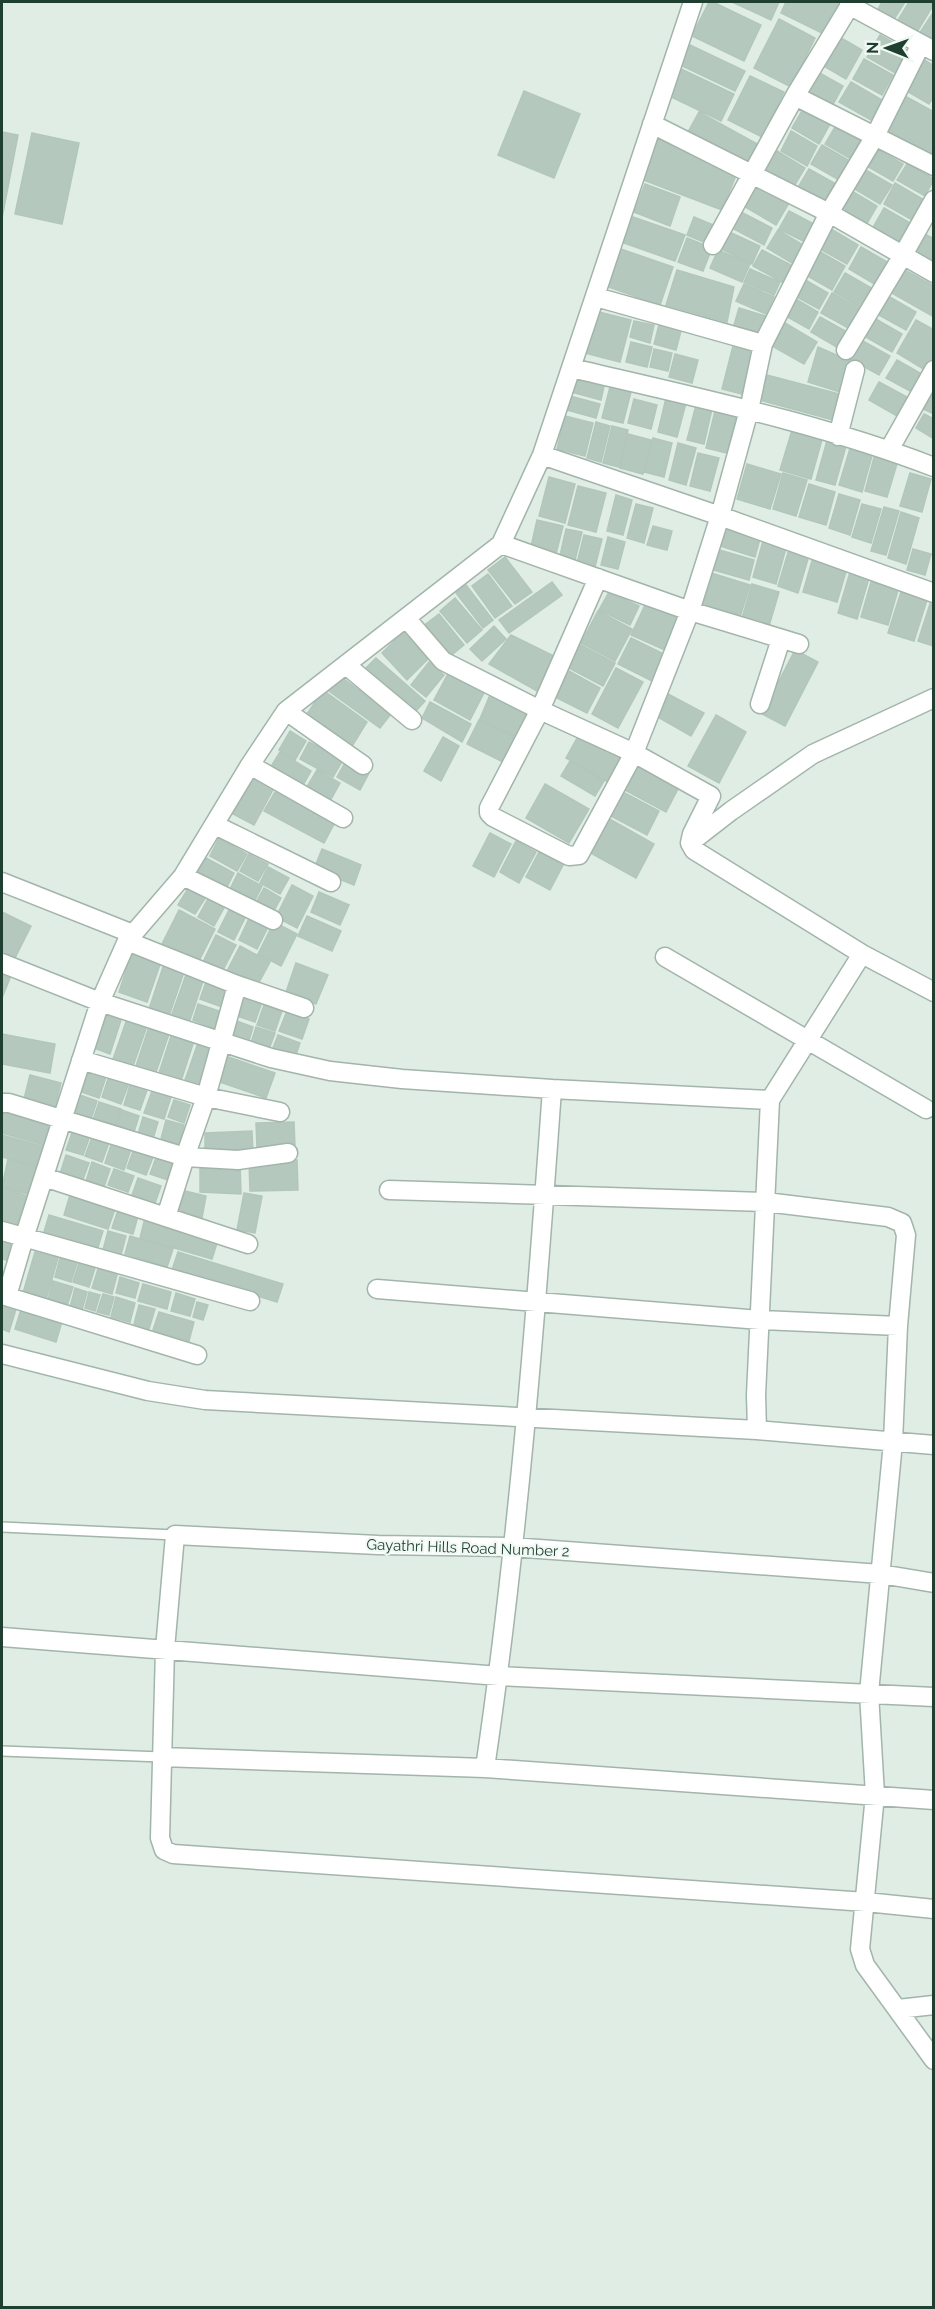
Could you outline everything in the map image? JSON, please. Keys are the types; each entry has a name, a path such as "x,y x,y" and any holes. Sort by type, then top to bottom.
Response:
{"street":[{"path":"196,1355 4,1295 99,1002 130,937 183,876 250,765 286,711 501,544 542,455 693,2"},
{"path":"598,578 540,710 489,808 489,813 569,856 579,855 634,753 690,611 720,516 749,410 763,344 829,213 927,47 850,3 795,96 713,245"},
{"path":"795,96 933,166"},
{"path":"652,124 829,213 933,273"},
{"path":"846,350 933,200"},
{"path":"596,297 763,344"},
{"path":"572,368 749,410 889,450 933,467"},
{"path":"838,436 855,370"},
{"path":"889,450 933,370"},
{"path":"542,455 720,516 933,594"},
{"path":"501,544 690,611 799,644"},
{"path":"406,618 443,661 540,710 634,753 711,796 692,834 690,843 694,850 862,954 933,992"},
{"path":"760,704 782,639"},
{"path":"346,665 412,720"},
{"path":"690,843 731,811 813,754 933,698"},
{"path":"286,711 363,765"},
{"path":"250,765 343,818"},
{"path":"215,825 331,882"},
{"path":"183,876 273,920"},
{"path":"2,882 237,985 304,1008"},
{"path":"757,1430 756,1395 770,1100 862,954"},
{"path":"665,957 926,1109"},
{"path":"2,963 99,1002 271,1058 330,1071 402,1079 552,1089 770,1100"},
{"path":"166,1217 184,1156 206,1097 237,985"},
{"path":"81,1060 206,1097 280,1112"},
{"path":"486,1768 499,1676 527,1418 552,1089"},
{"path":"2,1103 62,1118 184,1156 238,1160 288,1152"},
{"path":"44,1177 248,1244"},
{"path":"389,1190 766,1202 888,1217 902,1223 906,1234 898,1326 892,1442 869,1693 875,1796 860,1949 862,1958 933,2060"},
{"path":"2,1232 250,1301"},
{"path":"377,1289 760,1320 898,1326"},
{"path":"2,1354 148,1391 205,1400 757,1430 933,1445"},
{"path":"175,1535 165,1649 160,1838 164,1850 173,1854 866,1902 933,1909"},
{"name":"Gayathri Hills Road Number 2","path":"175,1535 378,1545 512,1547 881,1574 933,1583"},
{"path":"2,1637 499,1676 933,1697"},
{"path":"162,1757 486,1768 933,1800"},
{"path":"898,2009 933,2005"}],"lane":[{"name":"Gayathri Hills Road Number 2","path":"2,1527 175,1535"},
{"path":"2,1751 162,1757"}],"building":[{"path":"709,2 761,25 744,61 692,36"},
{"path":"732,2 779,2 771,20"},
{"path":"786,2 842,2 826,35 781,13"},
{"path":"882,2 905,2 893,21 877,11"},
{"path":"909,2 934,4 917,32 898,20"},
{"path":"934,11 934,43 919,34"},
{"path":"779,19 815,38 791,87 754,68"},
{"path":"836,35 862,50 846,79 820,64"},
{"path":"880,35 910,52 897,74 867,57"},
{"path":"690,45 745,71 735,91 680,65"},
{"path":"864,59 893,75 882,95 853,79"},
{"path":"923,59 934,66 934,96 929,104 905,90"},
{"path":"679,68 734,94 721,121 667,95"},
{"path":"816,71 843,86 830,110 802,94"},
{"path":"750,76 784,92 762,137 728,120"},
{"path":"851,82 882,100 871,120 839,102"},
{"path":"524,91 580,114 554,178 498,155"},
{"path":"903,95 934,112 934,158 883,130"},
{"path":"803,109 830,124 819,144 792,128"},
{"path":"699,112 761,146 751,166 688,132"},
{"path":"835,127 860,141 851,159 825,144"},
{"path":"791,131 817,146 807,166 781,151"},
{"path":"2,132 18,135 2,218"},
{"path":"32,133 79,143 62,224 15,214"},
{"path":"658,137 739,168 722,210 641,179"},
{"path":"822,145 850,161 839,180 811,164"},
{"path":"875,148 903,164 893,181 865,165"},
{"path":"777,151 805,168 793,188 765,172"},
{"path":"907,164 934,179 925,196 897,180"},
{"path":"809,169 836,184 824,204 797,189"},
{"path":"864,169 892,185 880,204 853,188"},
{"path":"753,181 789,203 776,225 740,204"},
{"path":"895,183 926,201 914,221 884,204"},
{"path":"645,184 680,197 670,226 634,212"},
{"path":"850,190 877,206 865,227 838,211"},
{"path":"884,208 912,224 900,248 871,231"},
{"path":"789,211 814,224 805,242 779,229"},
{"path":"741,212 772,228 764,245 732,228"},
{"path":"633,217 685,235 675,261 624,243"},
{"path":"694,217 718,227 711,245 687,235"},
{"path":"831,229 858,245 847,264 820,249"},
{"path":"725,230 760,246 752,264 717,247"},
{"path":"778,230 803,245 792,263 767,248"},
{"path":"923,233 934,239 934,267 912,254"},
{"path":"687,238 712,248 703,271 678,262"},
{"path":"615,247 673,267 660,305 603,285"},
{"path":"861,247 889,263 876,285 849,269"},
{"path":"718,250 750,264 742,282 710,268"},
{"path":"762,250 791,265 782,282 753,266"},
{"path":"817,250 845,266 832,290 804,274"},
{"path":"750,269 780,282 774,295 744,282"},
{"path":"903,269 934,286 934,317 890,292"},
{"path":"677,270 734,287 727,322 666,305"},
{"path":"845,273 875,290 864,310 834,292"},
{"path":"802,278 828,293 819,309 793,295"},
{"path":"744,284 774,297 766,314 736,301"},
{"path":"832,293 861,310 850,329 821,313"},
{"path":"888,296 916,312 906,330 877,314"},
{"path":"794,298 818,312 809,329 784,315"},
{"path":"739,308 769,317 763,335 734,325"},
{"path":"595,311 631,320 620,362 581,352"},
{"path":"820,317 849,333 840,349 811,332"},
{"path":"874,318 902,334 892,352 864,336"},
{"path":"916,320 934,330 934,355 925,370 897,353"},
{"path":"634,321 654,325 650,343 630,337"},
{"path":"660,321 682,327 676,350 654,344"},
{"path":"785,323 817,342 804,364 772,346"},
{"path":"861,340 890,356 879,375 850,359"},
{"path":"631,342 652,347 647,367 626,362"},
{"path":"733,346 756,352 746,395 722,389"},
{"path":"818,347 850,361 840,392 808,382"},
{"path":"654,349 672,353 668,371 650,367"},
{"path":"675,354 698,360 692,383 669,377"},
{"path":"897,360 920,373 910,391 886,378"},
{"path":"763,374 843,395 837,421 756,399"},
{"path":"574,379 604,386 601,400 571,392"},
{"path":"879,382 907,397 897,416 869,400"},
{"path":"610,387 631,392 623,423 602,418"},
{"path":"931,395 934,396 934,414 923,409"},
{"path":"570,396 600,404 596,418 567,410"},
{"path":"666,398 686,403 677,437 658,432"},
{"path":"634,399 657,405 651,429 628,423"},
{"path":"696,405 712,409 704,444 687,440"},
{"path":"715,411 736,417 727,453 706,448"},
{"path":"924,414 934,419 934,439 916,428"},
{"path":"565,416 593,423 585,456 557,449"},
{"path":"596,422 610,426 601,462 587,458"},
{"path":"612,426 628,430 619,467 603,463"},
{"path":"793,427 823,436 811,479 780,470"},
{"path":"628,434 651,440 643,474 620,468"},
{"path":"828,437 847,443 835,485 816,480"},
{"path":"653,438 672,443 664,477 644,472"},
{"path":"678,443 696,448 686,485 669,480"},
{"path":"851,445 873,452 862,492 839,485"},
{"path":"876,450 899,457 887,497 865,491"},
{"path":"698,453 719,458 710,491 690,486"},
{"path":"747,464 781,474 770,509 737,499"},
{"path":"783,473 807,480 796,516 773,509"},
{"path":"910,473 931,479 922,512 900,506"},
{"path":"549,477 575,484 565,523 539,516"},
{"path":"809,484 835,492 826,525 799,517"},
{"path":"578,486 606,493 596,532 568,525"},
{"path":"839,494 860,500 850,535 829,528"},
{"path":"616,495 632,500 623,535 607,531"},
{"path":"636,504 653,508 644,543 627,538"},
{"path":"862,504 881,509 871,543 852,537"},
{"path":"884,507 899,511 886,555 871,551"},
{"path":"901,512 919,518 906,564 888,558"},
{"path":"537,520 563,526 555,558 530,551"},
{"path":"723,524 761,535 755,557 717,545"},
{"path":"653,526 672,531 667,550 647,545"},
{"path":"566,529 582,532 574,564 559,560"},
{"path":"584,535 602,539 594,571 576,567"},
{"path":"608,537 625,542 618,569 601,565"},
{"path":"763,541 786,548 776,584 753,577"},
{"path":"790,546 810,552 798,593 778,586"},
{"path":"716,549 754,560 749,580 710,569"},
{"path":"913,549 931,554 925,575 907,570"},
{"path":"814,554 848,565 837,602 803,592"},
{"path":"505,557 532,592 515,604 488,570"},
{"path":"708,572 750,585 740,617 698,605"},
{"path":"850,572 869,578 857,619 838,613"},
{"path":"488,574 512,606 495,618 472,586"},
{"path":"552,582 562,595 509,633 499,620"},
{"path":"871,582 898,590 888,625 861,617"},
{"path":"752,584 779,592 769,626 742,618"},
{"path":"466,585 493,620 483,628 456,593"},
{"path":"609,592 639,606 630,625 599,610"},
{"path":"901,592 927,600 914,641 888,633"},
{"path":"455,598 482,630 467,643 440,611"},
{"path":"646,603 682,620 667,651 631,635"},
{"path":"930,604 934,605 933,646 918,641"},
{"path":"598,611 632,629 615,661 581,643"},
{"path":"439,614 464,645 447,659 422,627"},
{"path":"494,626 506,639 482,661 470,649"},
{"path":"403,632 428,659 407,680 382,653"},
{"path":"511,635 556,657 537,691 489,664"},
{"path":"631,638 666,655 654,682 618,664"},
{"path":"577,643 615,663 603,686 565,666"},
{"path":"795,650 818,662 785,726 762,714"},
{"path":"376,658 425,701 416,711 366,668"},
{"path":"429,662 444,675 426,697 411,685"},
{"path":"451,668 487,687 470,720 434,700"},
{"path":"616,668 643,682 618,728 592,714"},
{"path":"569,671 600,688 587,713 555,697"},
{"path":"340,676 391,714 380,728 329,691"},
{"path":"323,690 367,722 351,748 305,717"},
{"path":"492,690 529,707 516,736 480,719"},
{"path":"668,694 704,713 691,736 656,716"},
{"path":"430,702 471,724 462,742 422,718"},
{"path":"716,715 746,732 719,783 688,766"},
{"path":"479,720 515,737 503,762 467,744"},
{"path":"290,731 306,741 295,760 279,750"},
{"path":"581,731 623,754 608,782 566,758"},
{"path":"443,737 459,746 441,781 424,771"},
{"path":"309,742 343,760 333,777 300,759"},
{"path":"280,752 311,771 302,787 270,768"},
{"path":"346,761 369,773 360,790 337,777"},
{"path":"570,761 604,781 595,796 561,776"},
{"path":"635,761 680,785 666,812 621,788"},
{"path":"317,770 340,783 329,803 305,790"},
{"path":"252,777 274,788 254,825 233,814"},
{"path":"545,784 589,809 569,843 526,818"},
{"path":"619,790 659,811 647,835 607,814"},
{"path":"275,792 334,824 324,843 264,811"},
{"path":"606,817 654,844 636,878 587,851"},
{"path":"490,833 511,844 494,877 473,866"},
{"path":"219,838 247,854 237,871 210,856"},
{"path":"516,841 536,852 519,883 500,872"},
{"path":"322,849 361,865 354,885 314,869"},
{"path":"539,852 563,865 550,890 526,877"},
{"path":"249,854 268,864 258,881 240,871"},
{"path":"206,858 234,873 224,893 195,877"},
{"path":"268,867 289,878 280,894 260,883"},
{"path":"238,873 262,886 251,908 227,895"},
{"path":"292,885 313,896 297,928 276,917"},
{"path":"189,887 206,897 195,914 178,905"},
{"path":"264,888 281,898 271,916 254,906"},
{"path":"319,892 349,905 340,925 311,912"},
{"path":"209,897 225,906 214,926 198,917"},
{"path":"230,908 246,916 234,940 218,932"},
{"path":"179,910 215,929 197,965 161,946"},
{"path":"2,912 31,926 15,958 2,951"},
{"path":"252,912 271,921 257,949 239,940"},
{"path":"307,916 341,931 332,951 298,936"},
{"path":"274,922 297,934 281,966 258,954"},
{"path":"216,935 236,945 222,972 203,962"},
{"path":"240,946 270,962 256,988 226,973"},
{"path":"132,952 161,962 147,1002 119,992"},
{"path":"296,963 328,975 316,1004 286,992"},
{"path":"164,964 184,972 169,1016 149,1009"},
{"path":"187,972 204,978 190,1020 172,1014"},
{"path":"2,974 10,978 2,998"},
{"path":"206,982 228,990 222,1007 200,999"},
{"path":"238,994 262,1002 255,1022 231,1014"},
{"path":"198,1004 222,1012 216,1029 193,1020"},
{"path":"264,1005 282,1011 275,1031 257,1025"},
{"path":"287,1011 309,1019 302,1039 279,1031"},
{"path":"101,1013 121,1020 110,1054 89,1046"},
{"path":"127,1019 147,1026 132,1069 112,1062"},
{"path":"231,1019 253,1027 248,1044 225,1036"},
{"path":"149,1027 169,1034 156,1072 136,1066"},
{"path":"256,1027 275,1033 268,1052 250,1046"},
{"path":"172,1033 194,1041 181,1081 159,1073"},
{"path":"2,1034 55,1044 50,1073 2,1064"},
{"path":"278,1035 300,1043 294,1061 271,1053"},
{"path":"199,1040 216,1046 202,1086 185,1080"},
{"path":"223,1055 275,1073 266,1098 214,1080"},
{"path":"85,1066 107,1074 99,1098 76,1090"},
{"path":"30,1075 61,1083 54,1111 23,1103"},
{"path":"109,1076 129,1083 121,1104 102,1097"},
{"path":"130,1085 147,1090 140,1110 124,1105"},
{"path":"152,1091 171,1097 164,1119 144,1113"},
{"path":"77,1094 97,1101 91,1119 71,1112"},
{"path":"174,1100 190,1105 184,1123 168,1117"},
{"path":"99,1102 121,1109 115,1127 93,1120"},
{"path":"6,1105 51,1118 44,1145 2,1133 2,1120"},
{"path":"122,1110 139,1116 134,1132 117,1126"},
{"path":"143,1117 158,1122 153,1139 138,1134"},
{"path":"166,1120 184,1125 179,1144 161,1139"},
{"path":"294,1122 295,1147 257,1148 256,1123"},
{"path":"74,1127 91,1133 83,1155 66,1150"},
{"path":"252,1131 253,1154 205,1155 205,1133"},
{"path":"94,1132 111,1137 102,1162 85,1156"},
{"path":"2,1135 45,1147 40,1167 2,1157"},
{"path":"113,1139 132,1146 124,1170 105,1163"},
{"path":"135,1146 155,1152 146,1175 127,1168"},
{"path":"66,1155 89,1163 82,1182 60,1174"},
{"path":"157,1155 177,1162 171,1181 150,1174"},
{"path":"8,1159 39,1168 31,1195 2,1187"},
{"path":"297,1160 298,1190 250,1191 249,1162"},
{"path":"92,1162 110,1169 104,1187 86,1181"},
{"path":"200,1163 240,1163 241,1194 200,1192"},
{"path":"114,1169 134,1176 128,1192 108,1185"},
{"path":"138,1178 161,1186 154,1206 131,1198"},
{"path":"2,1188 27,1196 17,1228 2,1224"},
{"path":"181,1190 206,1196 201,1223 175,1218"},
{"path":"244,1193 262,1196 255,1233 237,1230"},
{"path":"70,1195 115,1209 108,1229 64,1215"},
{"path":"118,1210 138,1216 133,1234 112,1228"},
{"path":"49,1215 103,1231 98,1247 44,1232"},
{"path":"145,1218 218,1240 212,1259 140,1238"},
{"path":"108,1231 126,1236 121,1255 103,1250"},
{"path":"130,1236 173,1249 167,1267 125,1254"},
{"path":"2,1238 16,1242 11,1261 2,1259"},
{"path":"35,1252 58,1258 46,1300 23,1293"},
{"path":"178,1252 283,1284 277,1302 172,1270"},
{"path":"60,1258 77,1263 71,1282 55,1277"},
{"path":"79,1263 95,1268 89,1287 73,1282"},
{"path":"98,1269 117,1275 112,1294 92,1288"},
{"path":"120,1277 139,1283 135,1298 116,1293"},
{"path":"53,1281 73,1287 67,1306 48,1300"},
{"path":"143,1284 171,1292 167,1309 138,1301"},
{"path":"75,1288 87,1292 82,1310 70,1307"},
{"path":"89,1292 100,1295 95,1311 85,1308"},
{"path":"176,1293 195,1299 190,1316 171,1311"},
{"path":"103,1294 114,1297 109,1315 97,1312"},
{"path":"116,1297 135,1303 130,1322 111,1317"},
{"path":"2,1302 17,1306 9,1332 2,1329"},
{"path":"197,1302 208,1305 203,1320 193,1317"},
{"path":"139,1305 155,1309 149,1329 134,1324"},
{"path":"22,1306 63,1318 56,1342 15,1329"},
{"path":"159,1312 194,1322 189,1341 153,1330"}]}
